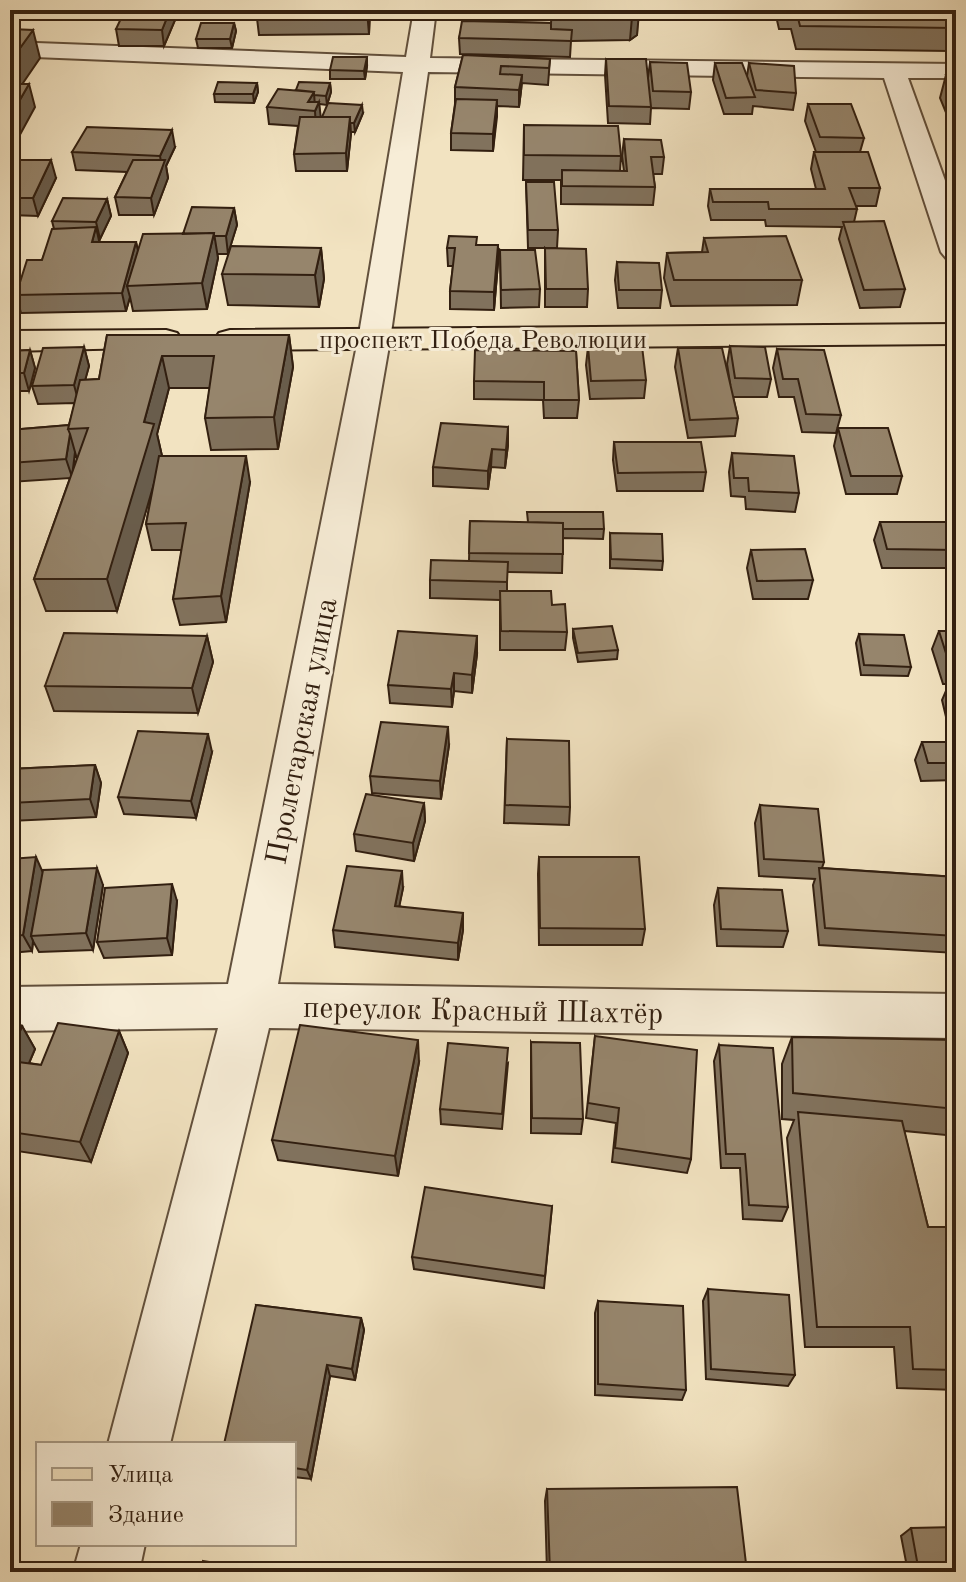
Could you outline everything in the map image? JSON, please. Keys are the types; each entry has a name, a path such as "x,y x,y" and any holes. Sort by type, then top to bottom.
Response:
{"main road":[{"name":"проспект Победа Революции","path":"10,341 956,334"}],"street":[{"name":"Пролетарская улица","path":"140,1442 249,1006 374,340 419,65 425,10"},
{"path":"10,49 419,65 956,71"},
{"path":"894,72 956,252"},
{"name":"переулок Красный Шахтёр","path":"10,1009 249,1006 956,1016"},
{"path":"106,1572 112,1546"}],"building":[{"path":"125,10 170,10 162,30 116,29"},
{"path":"464,10 507,10 507,16 464,16"},
{"path":"553,10 638,10 639,13 632,17 554,19"},
{"path":"796,10 947,10 955,28 800,26"},
{"path":"462,21 551,23 551,29 572,30 571,41 459,38"},
{"path":"201,23 234,23 230,39 196,39"},
{"path":"10,29 33,30 10,62"},
{"path":"463,55 550,59 549,68 501,66 500,74 522,75 519,90 455,87"},
{"path":"333,57 367,57 364,71 330,70"},
{"path":"606,59 646,59 651,107 609,106"},
{"path":"650,62 687,63 691,92 653,91"},
{"path":"715,63 742,63 755,97 726,98"},
{"path":"749,63 794,66 796,93 756,90"},
{"path":"946,75 956,75 956,98"},
{"path":"218,82 257,83 253,94 214,94"},
{"path":"299,82 330,83 326,96 296,90"},
{"path":"10,84 29,84 10,117"},
{"path":"278,89 314,92 308,102 319,102 315,111 267,107"},
{"path":"456,99 497,100 493,134 451,133"},
{"path":"328,103 362,105 354,123 350,123 350,117 322,117"},
{"path":"808,104 851,104 864,138 820,137"},
{"path":"300,117 350,117 346,153 294,154"},
{"path":"524,125 618,126 621,156 524,155"},
{"path":"87,127 172,130 160,156 72,152"},
{"path":"624,139 661,140 664,157 651,157 655,187 562,186 562,170 627,171"},
{"path":"814,152 868,152 880,188 849,188 857,209 769,209 768,202 713,202 710,189 825,189"},
{"path":"10,160 51,160 33,198 10,198"},
{"path":"133,160 165,160 151,198 115,197"},
{"path":"526,182 554,182 558,230 528,230"},
{"path":"63,198 107,199 96,222 52,221"},
{"path":"192,207 234,208 226,236 214,236 214,233 183,234"},
{"path":"884,221 905,289 864,290 843,222"},
{"path":"96,227 92,242 136,242 122,293 16,295 27,260 42,260 52,229"},
{"path":"214,233 202,283 127,286 143,234"},
{"path":"449,236 477,237 476,245 498,245 494,292 450,291 455,248 447,248"},
{"path":"786,236 802,280 674,280 667,253 708,252 704,238"},
{"path":"231,246 321,248 315,275 222,274"},
{"path":"545,248 586,249 588,289 546,289"},
{"path":"500,250 535,250 540,289 501,290"},
{"path":"617,262 659,263 662,290 619,290"},
{"path":"107,335 289,335 274,417 205,418 214,356 162,356 144,422 154,424 107,579 34,579 88,428 68,429 80,380 99,379"},
{"path":"642,346 646,380 591,381 588,347"},
{"path":"730,346 765,347 771,379 735,378"},
{"path":"84,347 74,385 32,386 43,348"},
{"path":"678,348 722,348 738,418 690,420"},
{"path":"777,349 824,350 841,415 806,414 798,379 783,379"},
{"path":"30,350 24,373 10,373 10,351"},
{"path":"475,350 576,351 579,400 544,400 544,382 474,381"},
{"path":"441,423 508,427 506,450 492,449 488,471 433,467"},
{"path":"69,425 66,459 10,463 10,430"},
{"path":"838,428 888,428 902,476 851,476"},
{"path":"614,442 701,442 706,472 618,473"},
{"path":"732,453 794,456 799,493 749,491 748,478 734,478"},
{"path":"159,456 246,456 221,596 173,599 186,523 146,524"},
{"path":"527,512 603,512 604,529 563,529 563,523 528,522"},
{"path":"470,521 563,523 563,554 469,553"},
{"path":"880,522 956,522 956,550 887,549"},
{"path":"610,533 662,534 663,561 611,559"},
{"path":"805,549 813,580 757,581 751,550"},
{"path":"431,560 508,562 507,582 430,580"},
{"path":"500,591 551,591 552,605 565,604 567,632 501,631"},
{"path":"612,626 618,650 578,653 573,629"},
{"path":"398,631 477,636 472,675 454,673 451,689 388,685"},
{"path":"939,631 956,631 956,666 950,666"},
{"path":"64,633 207,636 192,688 45,686"},
{"path":"859,634 904,635 911,667 864,665"},
{"path":"950,682 956,683 956,709"},
{"path":"381,722 448,727 440,781 370,776"},
{"path":"138,731 208,734 191,801 118,797"},
{"path":"507,739 569,741 570,807 505,805"},
{"path":"922,742 956,742 956,763 928,763"},
{"path":"95,765 90,799 10,803 10,769"},
{"path":"366,794 424,803 413,843 354,834"},
{"path":"760,805 818,809 824,862 764,859"},
{"path":"36,857 23,935 10,936 10,859"},
{"path":"539,857 639,857 645,929 540,928"},
{"path":"347,866 402,871 395,906 463,913 458,943 333,930"},
{"path":"97,868 86,933 31,936 43,870"},
{"path":"819,868 956,877 956,936 825,928"},
{"path":"172,884 167,938 97,942 105,888"},
{"path":"718,888 782,890 788,931 721,929"},
{"path":"58,1023 119,1031 80,1142 10,1132 10,1061 41,1065"},
{"path":"10,1025 22,1026 10,1057"},
{"path":"300,1025 418,1040 395,1156 272,1140"},
{"path":"595,1036 697,1050 691,1159 615,1148 619,1108 588,1103"},
{"path":"792,1037 956,1040 956,1109 793,1093"},
{"path":"531,1042 580,1043 583,1119 532,1118"},
{"path":"448,1043 508,1048 502,1114 440,1109"},
{"path":"719,1045 773,1048 788,1207 749,1205 745,1154 726,1154"},
{"path":"798,1112 902,1121 928,1227 952,1227 956,1241 956,1370 913,1369 910,1327 817,1327"},
{"path":"425,1187 552,1206 545,1276 412,1257"},
{"path":"708,1289 789,1295 795,1375 711,1369"},
{"path":"598,1301 683,1306 686,1390 598,1384"},
{"path":"256,1305 361,1318 352,1369 327,1365 307,1470 296,1468 296,1442 224,1442"},
{"path":"737,1487 747,1572 550,1572 547,1489"},
{"path":"956,1527 956,1572 919,1572 911,1528"},
{"path":"203,1561 271,1572 201,1572"}]}
